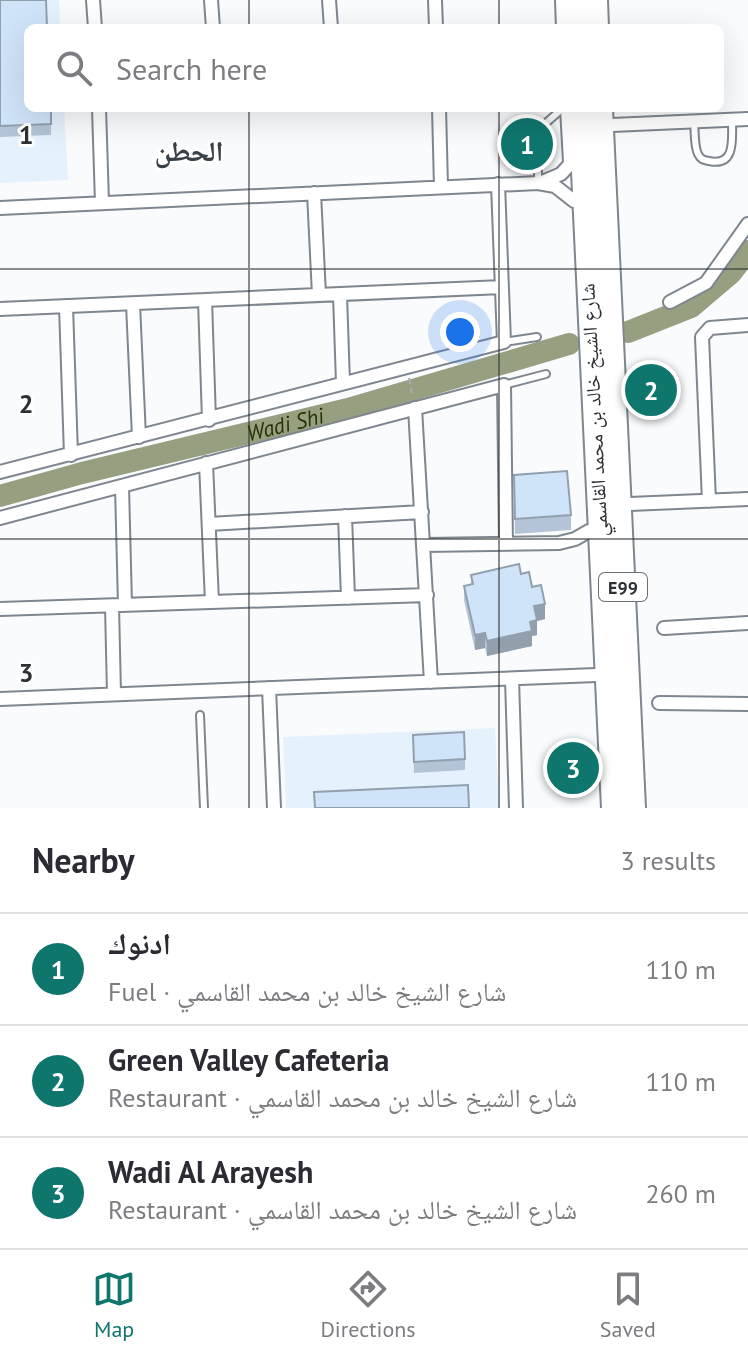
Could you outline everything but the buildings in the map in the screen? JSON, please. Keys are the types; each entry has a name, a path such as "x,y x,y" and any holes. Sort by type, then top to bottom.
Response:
{"highway":[{"path":"575,1 576,24"},
{"path":"575,1 594,24"},
{"name":"شارع الشيخ خالد بن محمد القاسمي","path":"580,112 582,281 599,306"},
{"name":"شارع الشيخ خالد بن محمد القاسمي","path":"608,114 610,192 599,306 636,733 634,808"},
{"name":"شارع الشيخ خالد بن محمد القاسمي","path":"602,365 604,707 613,808"},
{"path":"604,707 617,739 621,808"}],"street":[{"path":"93,0 95,24"},
{"path":"211,0 213,24"},
{"path":"329,0 331,24"},
{"path":"435,0 436,24"},
{"path":"606,0 607,24"},
{"path":"566,24 575,1"},
{"path":"99,112 102,203"},
{"path":"439,112 441,187"},
{"path":"566,112 582,281 596,675 604,707 603,808"},
{"path":"608,114 694,122 748,119"},
{"path":"538,183 561,174 572,162"},
{"path":"0,208 538,183 562,190 574,201"},
{"path":"0,472 504,342 498,184"},
{"path":"610,192 630,504 636,733 645,808"},
{"path":"314,193 319,295"},
{"path":"670,302 706,283 748,224"},
{"path":"0,309 502,287"},
{"path":"340,295 343,383"},
{"path":"205,300 209,420"},
{"path":"133,304 139,437"},
{"path":"66,306 71,455"},
{"path":"709,501 702,337 710,328 748,325"},
{"path":"0,518 414,405 504,385 506,544"},
{"path":"414,405 431,682"},
{"path":"206,463 212,602"},
{"path":"114,694 122,486"},
{"path":"630,504 748,499"},
{"path":"209,524 422,512"},
{"path":"345,516 348,598"},
{"path":"424,545 568,542 589,531"},
{"path":"0,609 427,595"},
{"path":"664,628 748,623"},
{"path":"0,699 596,675"},
{"path":"512,679 516,808"},
{"path":"269,688 274,808"},
{"path":"659,703 748,704"}],"lane":[{"path":"538,183 537,134 541,127 561,112"},
{"path":"694,122 698,154 703,160 723,162 733,146 732,120"},
{"path":"504,342 537,337"},
{"path":"504,385 546,374"},
{"path":"200,715 204,808"}],"path":[{"path":"408,375 414,405"}],"shaded area":[{"path":"0,0 59,0 60,24 24,24 24,112 64,112 68,180 0,183"},
{"path":"495,728 499,808 286,808 283,737"}],"waterway":[{"name":"Wadi Shi","path":"628,332 691,307 731,273 748,251"},
{"name":"Wadi Shi","path":"0,496 82,473 348,409 569,344"}],"place":[{"name":"ادنوك","path":"527,144"},
{"name":"Green Valley Cafeteria","path":"651,390"},
{"name":"Wadi Al Arayesh","path":"573,768"}],"district":[{"name":"الحطن","path":"189,150"}]}
